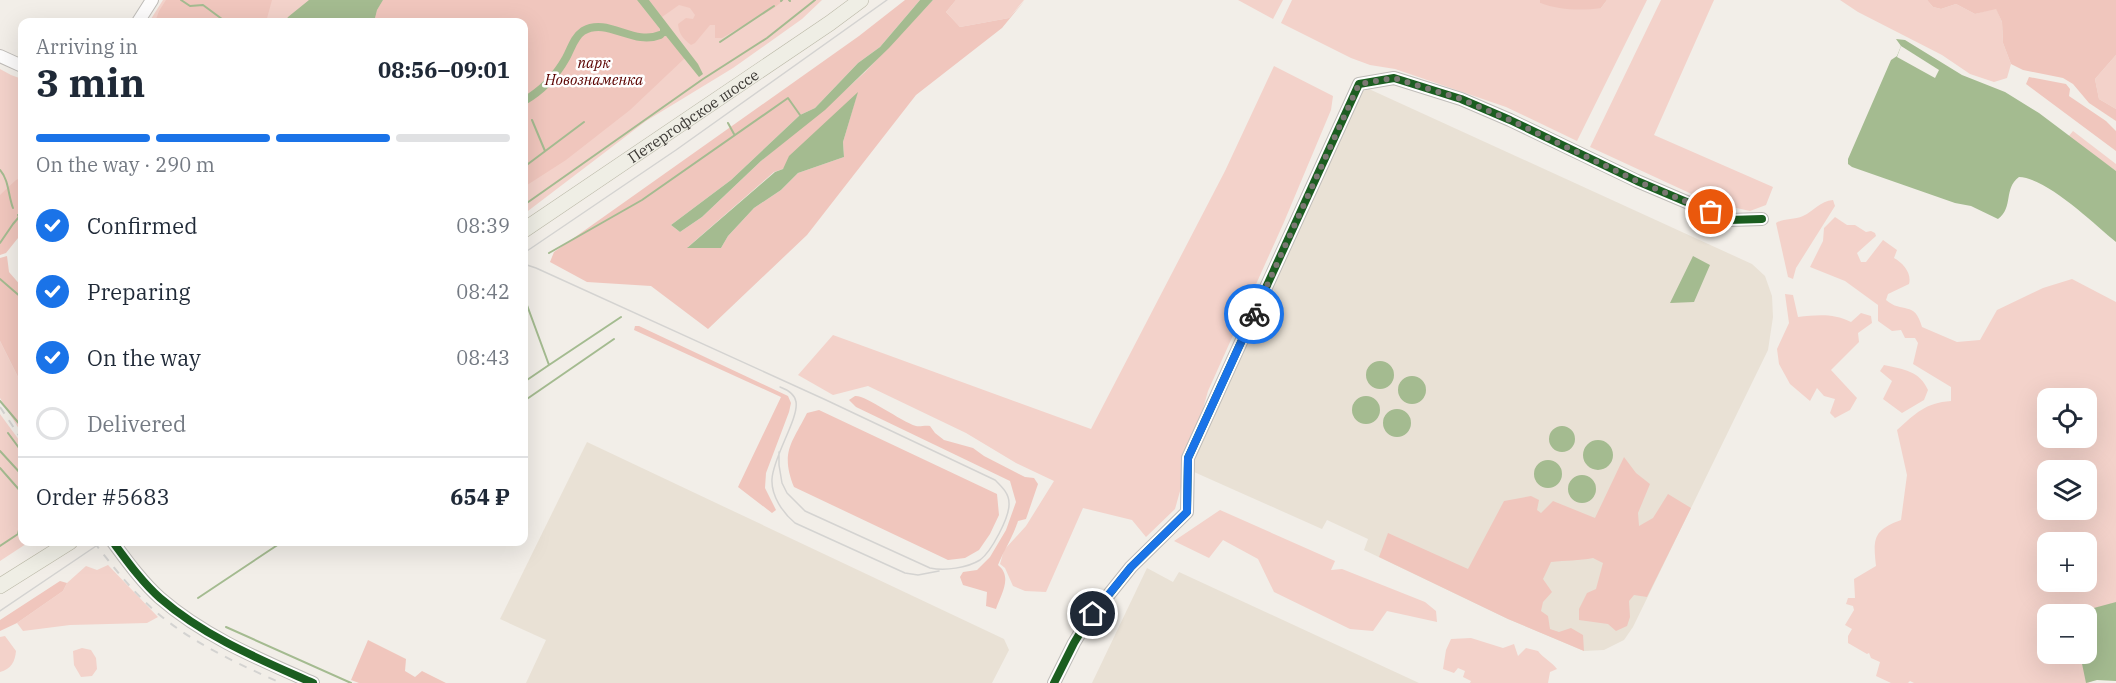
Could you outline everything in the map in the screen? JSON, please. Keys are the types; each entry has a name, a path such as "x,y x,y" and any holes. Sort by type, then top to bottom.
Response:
{"main road":[{"name":"Петергофское шоссе","path":"528,217 846,0"},
{"name":"Петергофское шоссе","path":"528,227 861,0"},
{"path":"0,576 45,546"},
{"path":"0,586 64,546"}],"street":[{"path":"141,18 152,0"},
{"path":"0,56 18,64"},
{"path":"1054,683 1086,623 1131,567 1187,512 1188,458 1359,84 1394,78 1461,99 1531,129 1637,181 1730,219 1762,219"},
{"path":"116,546 147,585 190,622 234,648 313,683"}],"shaded area":[{"path":"309,0 383,0 375,18 288,17"},
{"path":"637,0 649,0 698,64 703,74 699,77 666,36 651,39 660,32 660,29"},
{"path":"920,0 933,0 889,48 825,110 761,161 702,217 680,232 671,225 731,180 800,115 815,108 858,63 880,47"},
{"path":"1896,39 1905,40 1962,75 2005,92 2039,113 2116,171 2116,242 2056,193 2030,179 2019,177 2014,182 2006,209 1998,219 1971,206 1955,203 1848,164 1848,159 1891,60 1897,56 1901,46"},
{"path":"1369,89 1752,264 1765,276 1772,296 1773,317 1768,350 1633,627 1624,640 1604,650 1584,651 1508,619 1364,550 1368,539 1327,520 1322,529 1194,472 1192,458 1361,92"},
{"path":"858,92 843,142 844,157 798,173 781,190 754,208 728,236 721,248 687,248 775,172 783,169 789,156"},
{"path":"1693,256 1710,265 1694,302 1670,303"},
{"path":"1380,361 1390,365 1394,375 1390,385 1380,389 1370,385 1366,375 1370,365"},
{"path":"1412,376 1422,380 1426,390 1422,400 1412,404 1402,400 1398,390 1402,380"},
{"path":"1366,396 1376,400 1380,410 1376,420 1366,424 1356,420 1352,410 1356,400"},
{"path":"1397,409 1407,413 1411,423 1407,433 1397,437 1387,433 1383,423 1387,413"},
{"path":"1562,426 1571,430 1575,439 1571,448 1562,452 1553,448 1549,439 1553,430"},
{"path":"1598,440 1608,445 1613,455 1608,465 1598,470 1588,465 1583,455 1588,445"},
{"path":"587,442 1004,639 1009,650 992,683 526,683 546,640 500,619"},
{"path":"1548,460 1558,464 1562,474 1558,484 1548,488 1538,484 1534,474 1538,464"},
{"path":"1582,475 1592,479 1596,489 1592,499 1582,503 1572,499 1568,489 1572,479"},
{"path":"1147,568 1173,582 1179,572 1419,683 1092,683"},
{"path":"2116,602 2116,681 2097,680 2086,683 2082,664 2097,664 2097,607"}],"green space":[{"name":"парк Новознаменка","path":"163,0 822,0 802,19 733,68 646,121 528,211 528,18 152,18"},
{"path":"166,0 272,0 267,18 156,18"},
{"path":"383,0 637,0 660,29 659,38 666,36 685,58 630,110 566,160 528,184 528,18 375,18"},
{"path":"649,0 784,0 722,38 715,38 715,25 710,25 691,45 682,36 678,24 686,18 693,19 695,15 690,8 679,5 662,17"},
{"path":"905,0 920,0 880,47 858,63 815,108 800,115 731,180 671,225 680,232 702,217 761,161 865,72 933,0 956,0 946,12 960,27 1009,18 1025,0 1002,28 916,95 807,235 708,329 651,286 587,282 550,262 554,252 859,36","holes":["857,94 843,142 844,157 798,173 781,190 754,208 728,236 721,248 688,247 774,172 783,169"]},
{"path":"956,0 1024,0 1009,18 960,27 946,12"},
{"path":"1238,0 1283,0 1273,19"},
{"path":"1292,0 1540,0 1540,3 1601,8 1607,0 1647,0 1577,141 1506,107 1395,69 1370,65 1351,58 1281,23"},
{"path":"1540,0 1607,0 1601,8 1578,10 1547,5 1540,3"},
{"path":"1661,0 1714,0 1654,135 1773,187 1766,205 1750,211 1709,202 1590,147"},
{"path":"1840,0 1927,0 1933,7 1941,9 1956,4 1975,14 1996,8 2002,22 2003,43 2011,64 2007,78 1994,82 1970,74 1942,55 1858,12"},
{"path":"1927,0 2116,0 2116,55 2095,79 2099,99 2116,109 2116,121 2089,103 2073,84 2063,78 2023,70 2011,64 2003,43 2002,22 1996,9 1975,14 1956,4 1941,9 1933,7"},
{"path":"2116,55 2116,109 2099,99 2095,79"},
{"path":"1274,66 1333,96 1331,110 1284,222 1208,391 1175,509 1146,537 1132,520 1083,508 1046,592 1025,591 1013,586 1005,568 1000,564 1004,550 1026,526 1054,481 1016,463 966,433 868,386 833,395 798,375 833,335 1091,429 1225,171"},
{"path":"0,69 18,78 18,232 0,225"},
{"path":"2029,77 2066,84 2070,89 2069,96 2106,121 2116,131 2116,151 2026,84"},
{"path":"2073,131 2116,164 2116,171 2068,137"},
{"path":"18,179 18,238 6,253 0,255 0,195"},
{"path":"1833,200 1835,206 1796,268 1793,279 1788,277 1776,223 1803,216 1824,202"},
{"path":"1835,217 1847,225 1855,225 1866,232 1875,233 1876,236 1857,253 1861,262 1866,262 1883,240 1897,250 1894,258 1906,269 1910,280 1909,284 1888,294 1886,300 1916,313 1922,327 1957,342 1980,340 1997,310 2043,288 2072,279 2116,302 2116,670 2088,683 1914,683 1910,681 1891,683 1876,676 1880,662 1871,658 1869,653 1848,643 1848,636 1852,629 1845,625 1854,610 1853,606 1846,604 1848,598 1855,598 1854,579 1876,566 1875,542 1877,537 1885,528 1901,520 1907,475 1897,430 1927,407 1951,401 1951,387 1913,364 1918,343 1915,338 1905,338 1901,330 1892,331 1878,321 1878,305 1845,281 1810,267 1823,241 1824,228"},
{"path":"7,256 9,272 18,282 18,377 0,341 0,258"},
{"path":"1785,294 1793,295 1798,317 1831,316 1851,322 1861,313 1871,316 1872,323 1858,333 1859,342 1831,370 1857,398 1850,410 1835,418 1830,413 1835,399 1824,396 1817,388 1810,401 1790,384 1779,364 1777,349 1789,323"},
{"path":"635,326 788,396 791,403 789,412 766,473 765,488 776,510 772,513 738,487 781,397 634,330"},
{"path":"0,341 18,377 18,427 0,398"},
{"path":"1884,365 1916,375 1928,390 1924,400 1902,413 1883,399 1892,381 1880,371"},
{"path":"855,396 916,426 930,426 944,440 973,448 1025,477 1034,478 1038,484 1026,519 1018,521 998,565 1005,575 1005,580 996,609 986,606 987,592 963,585 960,577 963,572 977,570 990,557 1006,530 1016,502 1010,481 856,407 849,400"},
{"path":"819,410 997,494 999,515 979,550 965,558 948,560 794,487 788,465 790,448 807,413"},
{"path":"0,414 18,439 18,546 23,546 0,561"},
{"path":"1624,457 1636,473 1650,484 1638,513 1639,526 1653,518 1668,494 1691,508 1647,597 1634,595 1629,601 1630,617 1627,626 1616,631 1608,624 1579,620 1579,609 1587,593 1596,589 1603,563 1593,558 1551,562 1543,579 1552,592 1543,602 1541,611 1548,616 1550,629 1559,632 1571,628 1583,635 1584,651 1508,619 1379,557 1388,533 1468,569 1504,501 1531,496 1539,500 1537,510 1541,513 1553,501 1595,518"},
{"path":"1220,510 1335,561 1331,570 1342,569 1425,602 1436,611 1437,622 1387,611 1373,631 1350,629 1274,592 1258,559 1223,540 1209,558 1174,541"},
{"path":"108,565 158,617 147,623 70,625 23,631 17,623 63,591 67,583 86,566 97,570"},
{"path":"60,581 67,583 63,591 17,623 0,631 0,620"},
{"path":"5,636 16,651 10,667 0,672 0,637"},
{"path":"1471,638 1503,648 1514,644 1518,656 1526,648 1538,651 1557,669 1550,672 1548,683 1470,683 1471,681 1463,677 1465,671 1458,668 1454,673 1443,669 1446,650 1451,639"},
{"path":"368,640 406,659 405,671 415,677 422,671 446,683 359,683 351,680"},
{"path":"82,648 91,650 96,658 97,669 92,676 81,677 74,665 73,651"}],"pier":[{"path":"1901,46 1939,70 1935,78 1897,57"}],"waterway":[{"path":"181,0 190,6 203,5 221,18"},
{"path":"528,202 703,79 767,38 815,0"},
{"path":"720,42 774,6"},
{"path":"528,98 553,77 583,31 602,27 640,37 660,35"},
{"path":"549,253 642,200 788,98 800,115"},
{"path":"532,120 545,151"},
{"path":"528,164 584,122"},
{"path":"728,123 734,134"},
{"path":"0,170 7,183 13,208"},
{"path":"0,243 18,218"},
{"path":"0,279 18,295"},
{"path":"528,308 549,365 528,379"},
{"path":"549,365 621,317"},
{"path":"528,398 614,339"},
{"path":"0,401 18,422"},
{"path":"8,433 18,447"},
{"path":"0,451 18,471"},
{"path":"0,468 18,488"},
{"path":"0,546 18,534"},
{"path":"198,598 276,546"},
{"path":"226,627 351,683"}],"tram line":[{"path":"528,250 676,150 887,0"},
{"path":"528,265 826,400 995,480 1008,496 1006,517 999,534 980,560 956,568 930,568 805,511 787,493 782,483 779,452"},
{"path":"780,387 791,393 796,402 794,418 773,470 772,479 773,492 786,514 795,523 905,573 918,575 939,571"},
{"path":"0,611 96,546"}],"railway":[{"path":"0,407 18,434"},
{"path":"97,546 120,575 170,623 210,648 281,683"}],"cycle path":[{"path":"1054,683 1086,623 1131,567 1187,512 1188,458 1359,84 1394,78 1461,99 1637,181 1729,220 1762,219"},
{"path":"116,546 147,585 177,612 233,646 313,683"}],"way so far":[{"path":"1254,314 1359,84 1394,78 1461,99 1582,153 1637,181 1711,212"}],"route":[{"path":"1093,614 1131,567 1187,512 1188,458 1254,314"}]}
